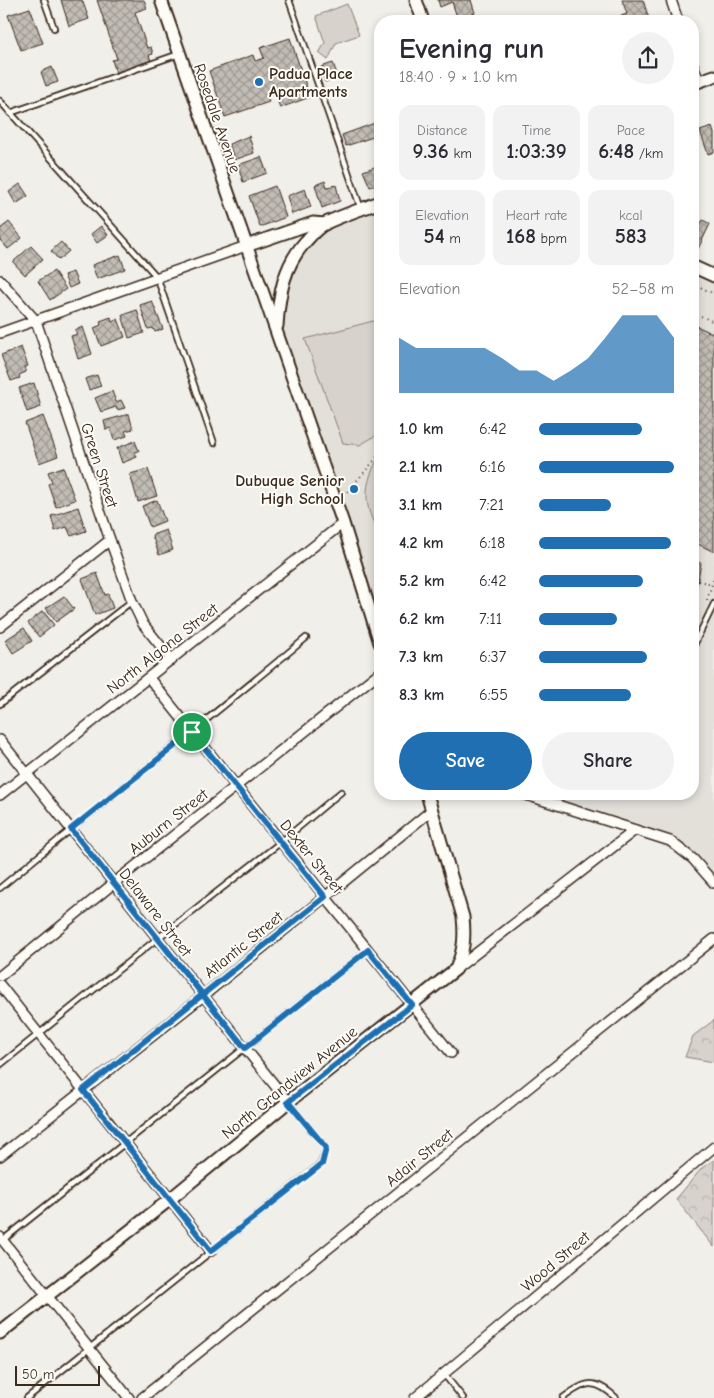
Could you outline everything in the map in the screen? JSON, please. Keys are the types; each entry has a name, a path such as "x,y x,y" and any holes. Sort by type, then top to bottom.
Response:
{"street":[{"name":"Rosedale Avenue","path":"161,0 246,246"},
{"path":"416,0 421,15"},
{"path":"671,0 676,15"},
{"path":"699,81 714,76"},
{"path":"276,330 279,299 287,268 298,250 314,232 325,224 374,205"},
{"path":"0,333 313,223 325,224"},
{"path":"246,246 374,608"},
{"path":"699,269 714,276"},
{"name":"Green Street","path":"0,280 36,320 132,601 143,624 172,660"},
{"name":"North Algona Street","path":"0,795 343,523"},
{"path":"0,627 110,540"},
{"name":"Auburn Street","path":"0,976 374,677"},
{"name":"Dexter Street","path":"149,678 451,1053"},
{"name":"Delaware Street","path":"0,740 288,1102"},
{"path":"429,800 463,917 465,937 462,955 456,969"},
{"path":"542,800 670,841 693,859 714,884"},
{"name":"Atlantic Street","path":"0,1156 203,996 432,810"},
{"path":"456,969 635,830"},
{"name":"Adair Street","path":"142,1398 714,939"},
{"name":"North Grandview Avenue","path":"0,1333 456,969"},
{"path":"0,985 211,1251"},
{"name":"Wood Street","path":"415,1398 714,1146"},
{"path":"1,1240 129,1398"}],"lane":[{"path":"44,0 54,28"},
{"path":"289,0 361,210"},
{"path":"10,113 179,54"},
{"path":"0,101 158,277 214,443"},
{"path":"0,704 132,601"},
{"path":"699,635 714,604"},
{"path":"0,888 306,638"},
{"path":"0,1065 281,842 341,792"},
{"path":"1,1240 125,1144 368,950"},
{"path":"27,1398 322,1164 326,1148 288,1102"},
{"path":"444,1374 463,1398"},
{"path":"563,1398 588,1383 596,1383 606,1388 616,1398"}],"path":[{"path":"699,286 714,294"},
{"path":"699,315 714,322"},
{"path":"347,492 374,461"},
{"path":"699,581 712,584"}],"shaded area":[{"name":"Dubuque Senior High School","path":"374,204 374,630 276,330 287,268 325,224"},
{"path":"699,269 714,276 714,883 670,841 542,800 699,800"}],"green space":[{"path":"347,4 359,35 336,43 328,60 319,53 325,43 316,16"},
{"path":"374,321 374,437 360,445 343,443 305,339"},
{"path":"374,466 374,524 370,514 367,495 370,476"},
{"path":"714,1020 714,1062 685,1057 693,1036"},
{"path":"714,1160 714,1247 676,1199 702,1168"}],"building":[{"path":"61,0 82,0 89,19 69,26"},
{"path":"97,0 144,0 147,8 135,12 147,48 151,47 153,54 149,55 151,61 116,73 112,60 117,59"},
{"path":"438,0 471,0 475,13 456,15 452,2 440,7"},
{"path":"622,0 643,0 648,15 624,15 627,14"},
{"path":"30,8 43,43 21,50 8,15"},
{"name":"Padua Place Apartments","path":"290,38 310,97 280,108 275,93 267,96 269,102 225,117 209,71 253,55 255,61 264,58 260,48"},
{"path":"333,63 338,77 325,82 321,67"},
{"path":"52,67 58,82 46,86 41,72"},
{"path":"374,123 374,137 346,146 342,135"},
{"path":"712,127 714,133 714,152 708,154 700,131"},
{"path":"249,136 254,153 234,160 229,144"},
{"path":"261,157 267,173 243,182 238,165"},
{"path":"374,167 374,186 370,187 363,171"},
{"path":"325,181 327,187 336,185 340,201 322,208 315,185"},
{"path":"20,184 28,196 16,204 9,192"},
{"path":"275,186 286,217 260,227 249,196"},
{"path":"305,189 311,207 292,214 287,196"},
{"path":"703,220 710,224 699,247 699,226"},
{"path":"9,222 22,238 8,249 0,240 0,229"},
{"path":"101,226 108,235 97,243 91,234"},
{"path":"61,242 69,251 59,260 51,251"},
{"path":"31,246 43,259 25,275 13,262"},
{"path":"120,255 125,269 97,279 92,265"},
{"path":"54,271 66,289 50,300 38,281"},
{"path":"73,272 78,284 69,288 64,275"},
{"path":"152,301 163,329 155,332 153,328 148,329 140,305"},
{"path":"137,310 144,333 129,338 122,315"},
{"path":"111,317 112,322 118,319 125,337 101,346 94,328 101,325 100,321"},
{"path":"83,327 92,354 78,359 71,336 77,334 75,330"},
{"path":"699,327 714,334 714,552 699,544"},
{"path":"21,347 28,366 24,367 26,372 19,375 20,378 11,381 1,355"},
{"path":"97,375 101,386 89,390 85,379"},
{"path":"34,383 41,407 27,412 19,388"},
{"path":"112,391 116,402 121,400 125,408 117,410 116,407 101,412 95,398"},
{"path":"129,414 133,429 125,431 127,436 114,440 110,428 106,430 104,421"},
{"path":"43,416 58,456 39,463 25,423"},
{"path":"135,441 139,451 135,452 137,457 122,463 117,448"},
{"path":"63,467 75,500 56,507 48,484 52,482 48,472"},
{"path":"148,469 157,496 138,502 130,474"},
{"path":"157,500 165,521 150,527 142,506"},
{"path":"78,507 86,531 71,536 67,527 55,531 51,516"},
{"path":"166,530 173,550 159,555 152,535"},
{"path":"97,573 105,595 108,594 113,608 95,615 82,579"},
{"path":"64,596 74,609 56,622 46,608"},
{"path":"43,611 54,625 39,637 28,623"},
{"path":"24,628 32,641 13,653 5,640"}],"place":[{"name":"Padua Place Apartments","path":"259,82"},
{"name":"Dubuque Senior High School","path":"354,489"}],"route":[{"path":"192,732 71,829 203,996 245,1048 368,950 412,1005 288,1102 326,1148 322,1164 211,1251 83,1090 203,996 325,897 192,732"}]}
